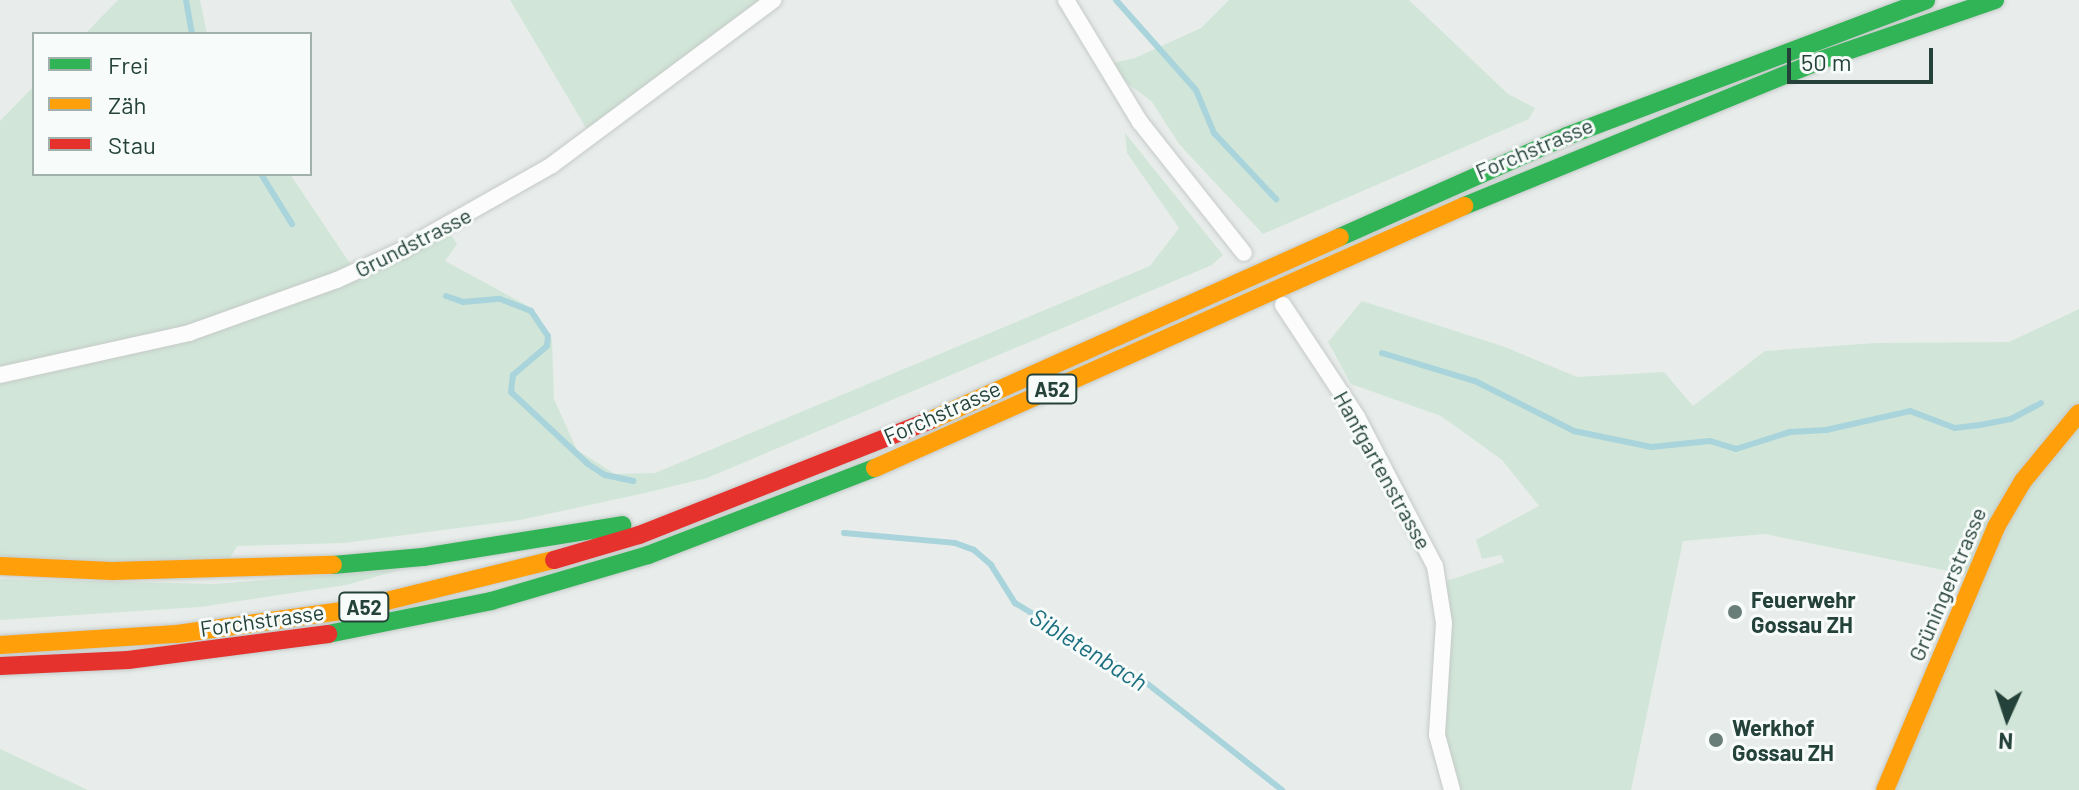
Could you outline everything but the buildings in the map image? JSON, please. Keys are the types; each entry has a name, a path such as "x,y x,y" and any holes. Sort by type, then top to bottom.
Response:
{"main road":[{"name":"Forchstrasse","path":"0,645 177,634 354,609 540,566 717,508 875,445 1567,136 1926,0"},
{"name":"Forchstrasse","path":"0,666 128,660 296,641 491,601 661,551 890,462 1571,158 1808,64 1995,0"},
{"name":"Grüningerstrasse","path":"1885,790 1996,527 2023,481 2079,413"},
{"path":"0,566 181,571 343,564 523,543 717,508"}],"street":[{"name":"Grundstrasse","path":"0,375 189,333 337,280 402,250 562,158 773,0"},
{"path":"1066,0 1140,122 1244,253"},
{"name":"Hanfgartenstrasse","path":"1283,305 1357,417 1435,566 1444,623 1437,735 1452,790"}],"green space":[{"path":"118,0 200,0 207,32 87,32"},
{"path":"510,0 773,0 592,138"},
{"path":"1229,0 1409,0 1508,94 1535,108 1529,119 1263,234 1179,144 1152,102 1122,79 1113,63 1135,58 1201,28"},
{"path":"32,88 32,176 291,176 355,271 447,228 457,244 445,261 526,305 552,340 554,399 577,450 615,474 655,473 1150,266 1179,228 1127,153 1125,133 1223,255 1212,265 707,478 520,520 344,543 237,546 222,571 0,558 0,121"},
{"path":"1362,301 1505,347 1577,377 1664,372 1693,406 1765,351 1875,343 2009,342 2079,309 2079,790 1885,790 1973,576 1765,534 1683,541 1631,790 1452,790 1444,773 1440,583 1504,562 1501,555 1482,559 1476,540 1539,506 1502,460 1441,416 1351,384 1328,342"},
{"path":"403,569 346,585 200,607 0,620 0,579 214,584"},
{"path":"0,749 88,790 0,790"}],"waterway":[{"name":"Sibletenbach","path":"186,0 192,32"},
{"path":"1116,0 1196,90 1214,133 1276,199"},
{"name":"Sibletenbach","path":"262,176 292,224"},
{"name":"Sibletenbach","path":"446,296 463,302 500,299 531,311 548,336 547,346 513,375 511,392 588,464 605,475 633,481"},
{"path":"1382,353 1475,381 1574,431 1651,447 1710,441 1736,449 1790,432 1826,430 1910,411 1955,428 2011,419 2041,403"},
{"name":"Sibletenbach","path":"844,533 955,543 974,550 991,565 1015,603 1144,681 1282,790"}],"traffic: fast":[{"path":"1340,237 1567,136 1926,0"},
{"path":"1464,206 1821,60 1995,0"},
{"path":"328,634 491,601 648,555 875,468"},
{"path":"333,565 423,557 622,525"}],"traffic: slow":[{"path":"875,468 1464,206"},
{"path":"929,421 1340,237"},
{"path":"1885,790 1996,527 2023,481 2079,413"},
{"path":"0,645 177,634 354,609 554,560"},
{"path":"0,566 112,571 333,565"}],"traffic: jam":[{"path":"554,560 639,535 929,421"},
{"path":"0,666 128,660 328,634"}],"place":[{"name":"Feuerwehr Gossau ZH","path":"1735,612"},
{"name":"Werkhof Gossau ZH","path":"1716,740"}]}
